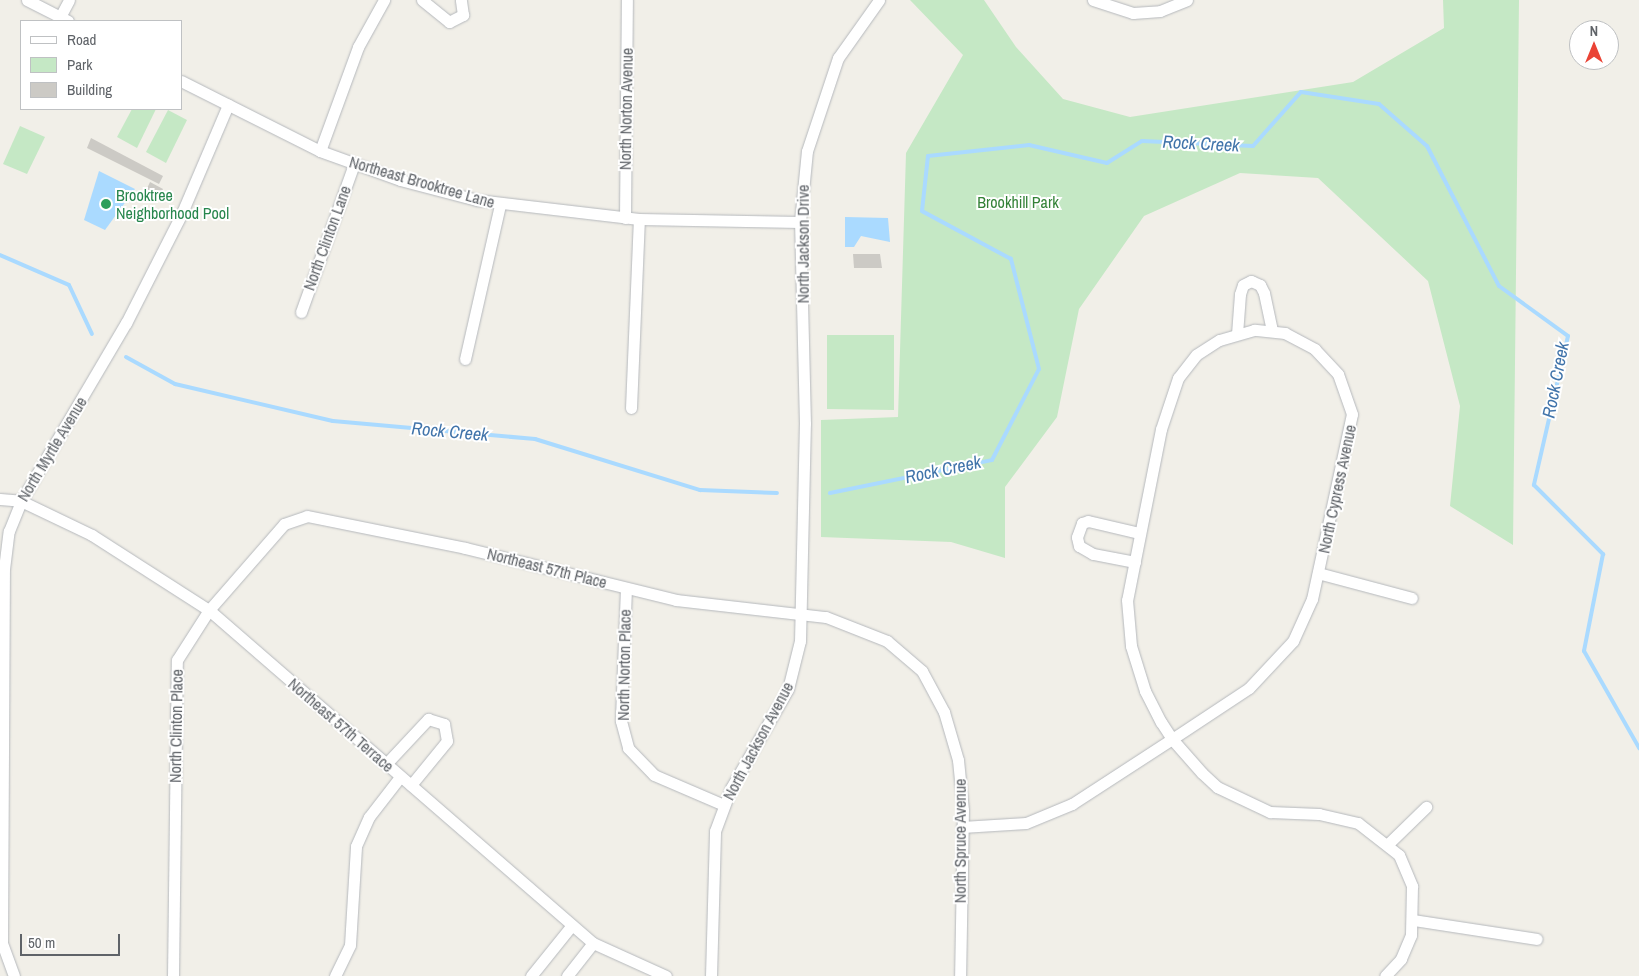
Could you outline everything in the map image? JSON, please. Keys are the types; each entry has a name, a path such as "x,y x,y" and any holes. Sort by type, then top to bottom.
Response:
{"street":[{"path":"27,0 64,19 69,0"},
{"path":"320,151 358,47 384,0"},
{"path":"422,0 449,22 463,15 461,0"},
{"name":"North Norton Avenue","path":"625,218 627,0"},
{"path":"1093,0 1133,13 1160,11 1187,0"},
{"name":"North Jackson Drive","path":"803,506 800,222 807,151 825,88 848,42 875,2"},
{"name":"Northeast Brooktree Lane","path":"182,82 320,151 354,164 500,205 639,219 800,222"},
{"name":"North Myrtle Avenue","path":"13,974 2,943 4,570 9,531 21,501 126,323 181,214 228,105"},
{"name":"North Clinton Lane","path":"301,312 354,164"},
{"path":"465,359 500,205"},
{"path":"630,408 639,219"},
{"path":"1237,334 1240,294 1243,285 1251,282 1260,284 1264,293 1272,330 1237,334 1196,356 1178,378 1161,429 1127,600 1131,646 1145,691 1172,738 1217,787 1251,806 1290,815 1339,817 1376,832 1389,843 1410,878 1413,920 1405,952 1385,976"},
{"name":"North Cypress Avenue","path":"962,827 997,828 1054,813 1172,738 1270,670 1302,624 1318,573 1352,423 1349,398 1338,374 1315,349 1272,330"},
{"name":"Northeast 57th Terrace","path":"0,499 21,501 119,550 208,610 593,943 666,976"},
{"name":"North Jackson Avenue","path":"711,976 711,858 724,805 788,689 802,613 803,506"},
{"name":"Northeast 57th Place","path":"293,518 308,516 465,548 626,588 711,606 802,613"},
{"name":"North Clinton Place","path":"173,976 175,668 184,644 208,610 293,518"},
{"path":"1134,562 1093,554 1079,546 1077,537 1082,523 1088,521 1139,533"},
{"name":"North Cypress Avenue","path":"1318,573 1412,598"},
{"name":"North Norton Place","path":"626,588 621,721 628,748 654,775 724,805"},
{"name":"North Spruce Avenue","path":"802,613 862,628 894,647 922,671 955,743 961,777 960,976"},
{"path":"386,764 428,720 444,724 447,740 411,785"},
{"path":"336,974 350,945 356,846 369,816 400,777"},
{"path":"1389,843 1426,808"},
{"path":"1413,920 1537,939"},
{"path":"531,976 572,925"},
{"path":"566,976 593,943"}],"green space":[{"name":"Brookhill Park","path":"910,0 984,0 1016,47 1063,99 1130,117 1353,82 1444,28 1443,0 1519,0 1513,545 1450,506 1460,406 1428,281 1318,178 1240,173 1144,216 1079,309 1057,417 1005,487 1005,558 951,542 821,537 821,420 898,417 906,153 963,55"},
{"path":"131,110 156,110 137,148 117,137"},
{"path":"168,110 187,120 166,163 146,152"},
{"path":"20,126 45,137 27,174 3,164"},
{"path":"827,335 894,335 894,410 827,409"}],"water":[{"name":"Brooktree Neighborhood Pool","path":"99,171 135,189 105,230 84,220"},
{"path":"845,217 888,218 890,242 861,236 854,247 845,247"}],"building":[{"path":"91,138 163,176 159,184 87,148"},
{"path":"150,182 163,189 157,201 144,195"},
{"path":"853,254 880,254 882,268 854,268"}],"waterway":[{"name":"Rock Creek","path":"830,493 992,460 1039,369 1011,259 922,211 928,156 1029,145 1107,163 1142,141 1253,146 1301,92 1379,104 1427,146 1499,286 1568,336 1534,485 1603,554 1584,651 1639,748"},
{"name":"Rock Creek","path":"0,255 69,285 92,334"},
{"name":"Rock Creek","path":"126,357 175,384 333,421 535,439 700,490 777,493"}],"place":[{"name":"Brooktree Neighborhood Pool","path":"106,204"}]}
